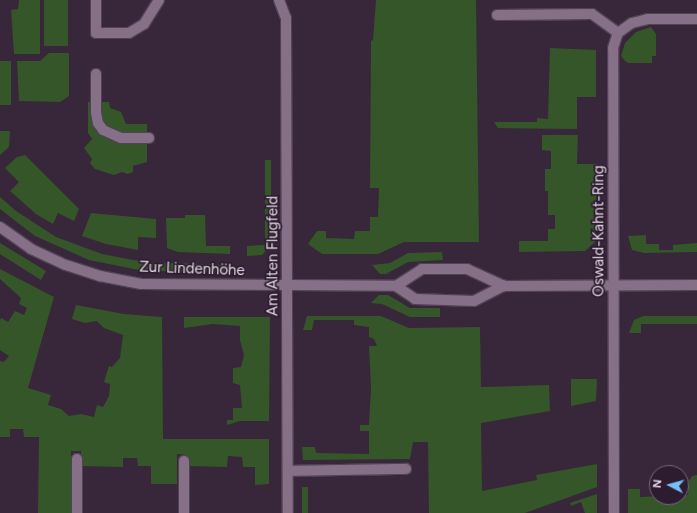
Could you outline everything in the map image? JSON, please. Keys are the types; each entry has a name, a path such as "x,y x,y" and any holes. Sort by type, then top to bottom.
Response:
{"street":[{"path":"96,0 96,33 129,33 144,24 159,0"},
{"name":"Am Alten Flugfeld","path":"279,0 286,18 288,513"},
{"path":"497,15 592,14 618,33 626,26 640,20 697,19"},
{"name":"Oswald-Kahnt-Ring","path":"614,513 613,48 618,33"},
{"path":"96,74 96,112 98,123 103,130 122,138 149,138"},
{"name":"Zur Lindenhöhe","path":"0,227 31,249 100,276 141,284 288,287 396,286"},
{"path":"504,286 474,301 415,299 396,286 422,269 468,269 504,286 697,285"},
{"path":"77,458 77,513"},
{"path":"184,461 184,513"},
{"path":"288,471 406,469"}],"green space":[{"path":"19,0 40,0 40,54 14,54 11,10 18,9"},
{"path":"44,0 68,0 68,46 44,46"},
{"path":"376,0 476,0 479,242 404,242 378,254 322,254 308,244 317,231 326,231 326,238 354,239 355,231 370,231 370,217 378,217 379,188 370,188 371,41 373,40"},
{"path":"651,27 656,34 656,56 652,56 652,63 628,63 621,56 625,43 636,32"},
{"path":"550,48 596,50 596,97 577,97 577,129 498,128 494,122 537,122 537,118 548,119"},
{"path":"49,53 69,53 69,96 60,102 19,101 17,61 40,61"},
{"path":"0,61 11,61 11,105 0,105"},
{"path":"88,102 109,102 110,108 121,112 126,124 147,124 147,162 133,166 133,172 128,174 122,172 114,175 95,169 90,163 92,159 84,148 92,139 88,133"},
{"path":"0,131 10,131 9,147 0,155"},
{"path":"542,135 578,135 577,164 597,164 595,242 585,251 519,252 519,241 548,241 548,229 555,229 555,215 548,215 548,191 545,191 545,169 551,169 551,151 542,150"},
{"path":"25,155 79,209 74,221 58,213 53,224 36,214 10,191 19,182 5,168 17,157"},
{"path":"265,160 271,160 271,221 278,228 278,235 270,241 270,246 262,255 247,256 247,246 265,245"},
{"path":"0,197 16,211 56,237 102,254 144,262 231,265 224,273 180,272 139,270 89,260 35,236 0,209"},
{"path":"91,213 156,219 156,238 138,237 138,250 106,244 82,236"},
{"path":"185,215 205,215 206,246 230,246 230,254 178,252 167,248 166,218 185,218"},
{"path":"646,235 646,244 659,244 659,250 673,250 673,245 697,243 697,252 644,253 632,250 628,236"},
{"path":"0,243 46,271 41,280 0,254"},
{"path":"442,252 443,260 408,262 386,274 380,274 372,265 390,263 408,253"},
{"path":"0,269 54,297 28,388 51,395 48,405 61,409 69,416 81,414 94,417 97,405 103,407 109,396 110,384 104,382 109,366 112,367 120,358 123,335 104,328 97,321 85,323 72,319 76,305 124,314 162,317 163,439 269,439 269,484 255,485 255,467 243,467 242,457 228,456 227,467 187,466 187,455 177,454 177,484 151,484 151,466 138,466 137,458 123,458 123,467 81,466 81,451 71,451 71,513 38,513 39,437 24,437 23,429 10,429 10,437 0,437 0,361 4,362 9,356 0,350 0,320 1,318 8,322 15,311 24,315 27,308 19,304 21,298 0,279"},
{"path":"379,295 388,295 410,308 440,308 440,317 410,317 382,304 371,303"},
{"path":"307,316 381,316 409,328 480,327 481,387 549,385 550,411 481,423 482,491 537,480 536,475 597,464 597,487 525,513 429,513 428,442 413,442 410,459 303,460 302,447 315,447 316,453 369,454 369,431 360,431 360,425 369,425 371,388 369,346 377,346 374,339 369,337 369,327 354,325 354,320 314,320 312,330 303,330"},
{"path":"643,316 697,316 697,324 641,324 641,333 629,333 634,320"},
{"path":"184,317 270,317 269,421 240,421 227,425 227,420 233,420 233,408 242,408 240,385 233,383 233,368 241,367 244,355 240,340 240,326 213,324 184,328"},
{"path":"571,379 597,379 596,401 571,406"},
{"path":"697,475 697,513 628,513 628,489 640,489 640,497 649,497 649,505 689,505 689,481 692,476"},
{"path":"302,487 308,487 308,513 302,513"},
{"path":"597,494 597,513 585,513 581,502 571,506 570,503"}]}
